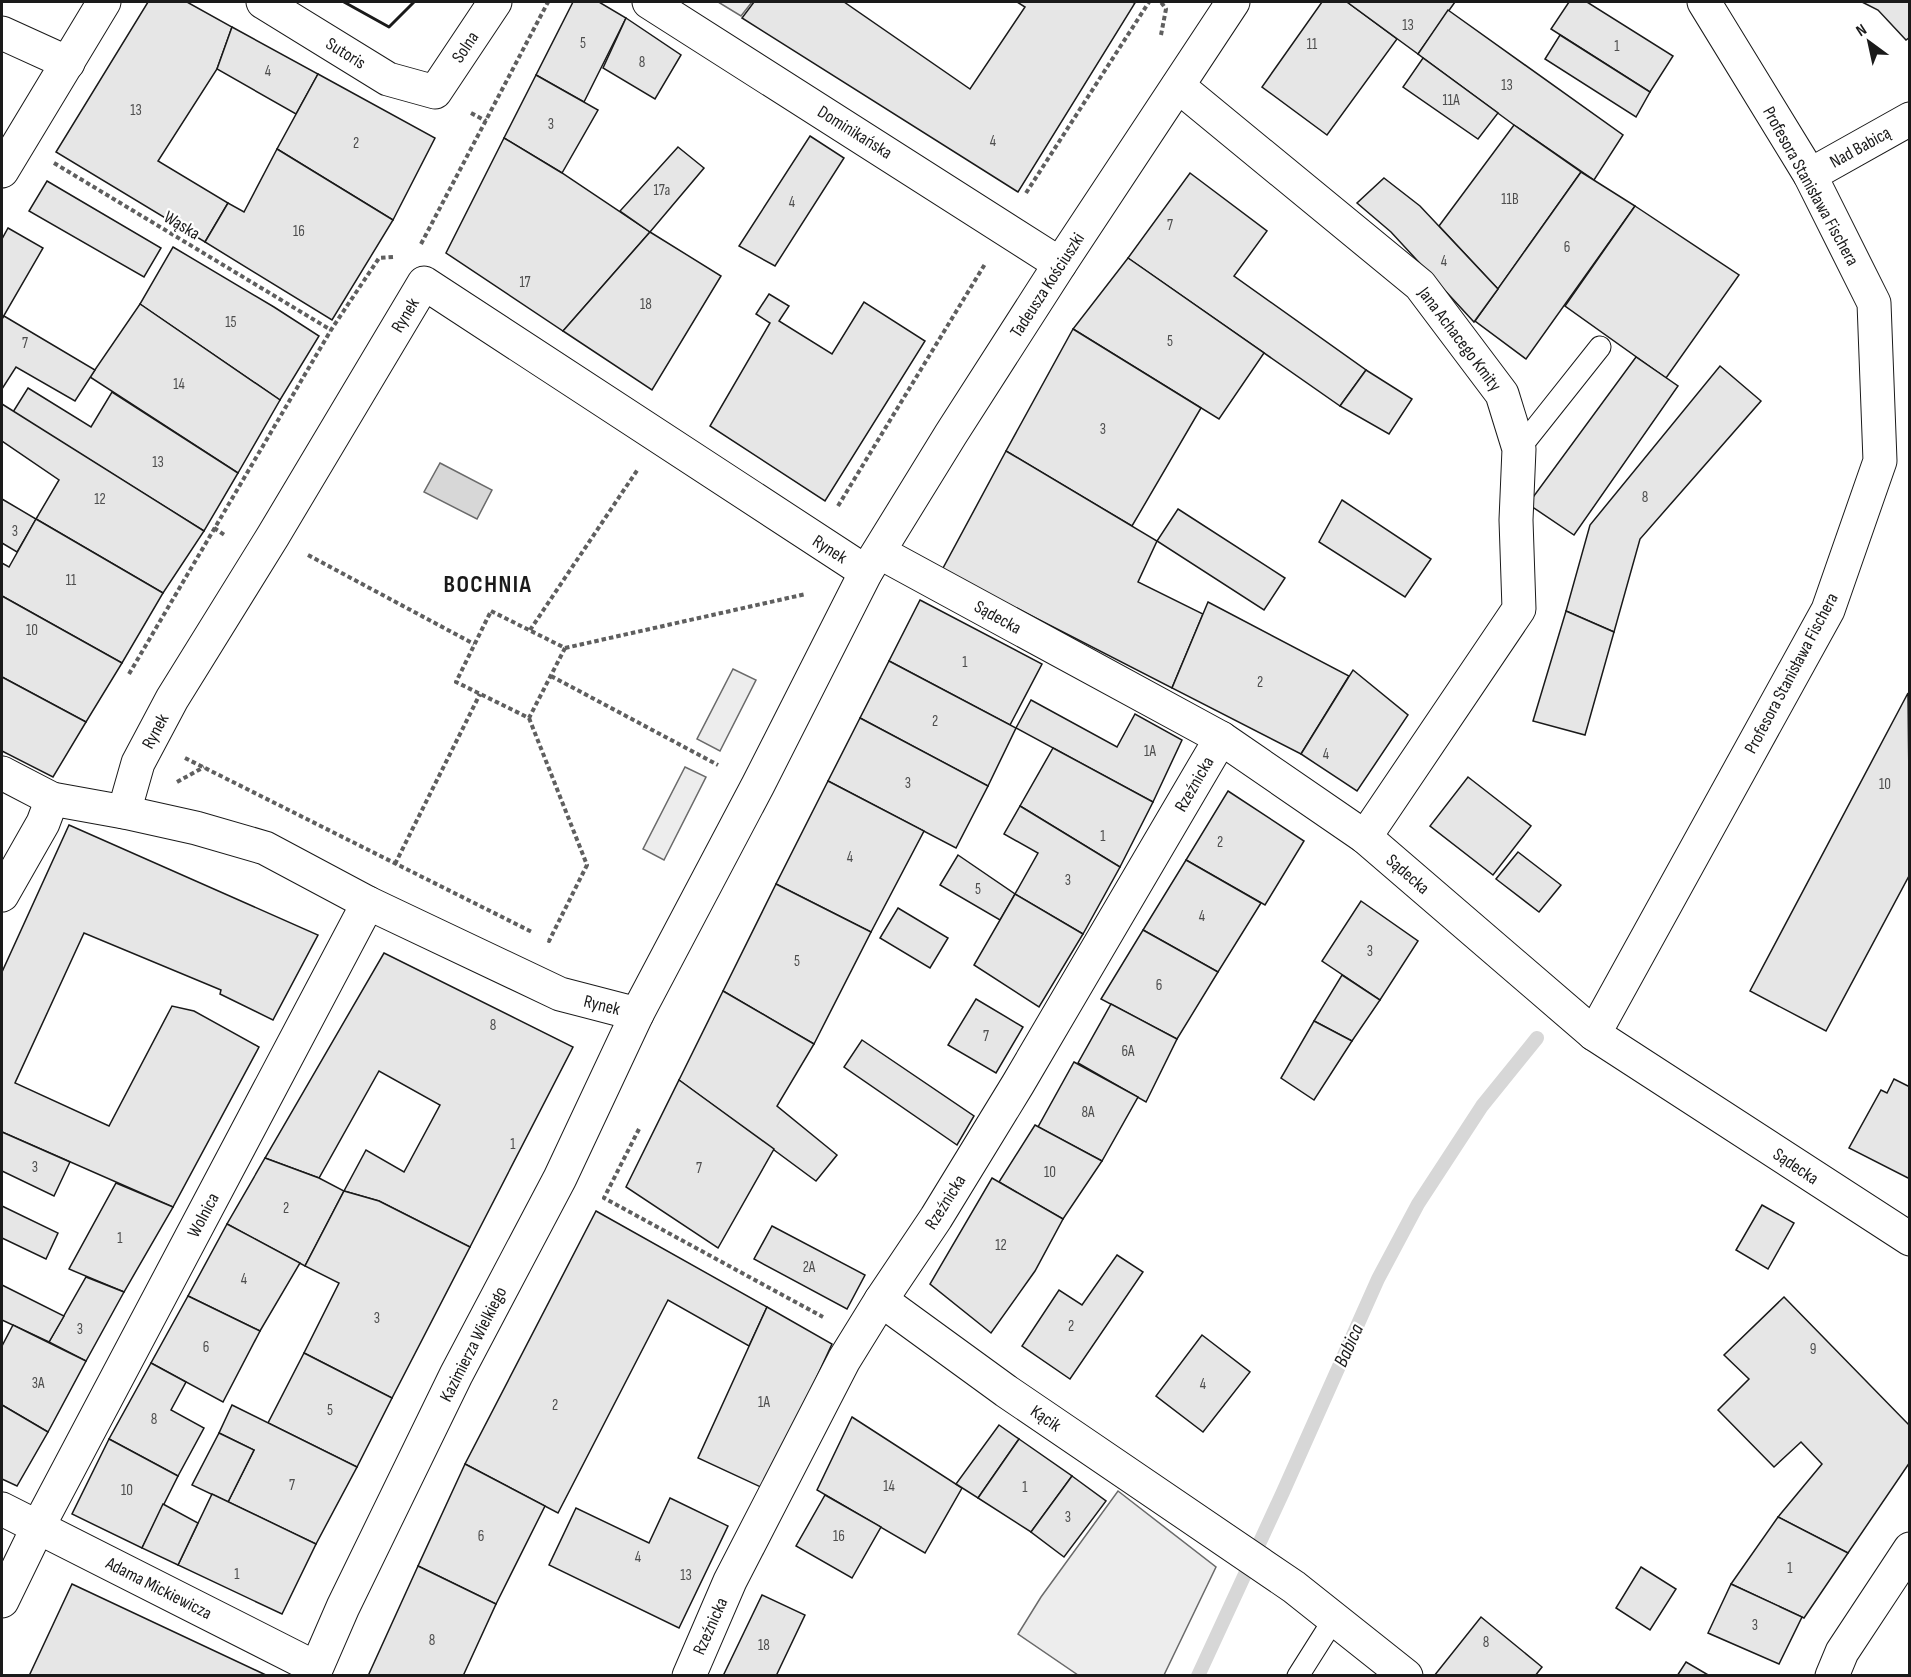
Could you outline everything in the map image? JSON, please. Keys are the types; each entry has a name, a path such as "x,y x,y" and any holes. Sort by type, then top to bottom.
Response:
{"street":[{"path":"2,171 104,2"},
{"name":"Sutoris","path":"263,2 388,79 435,92"},
{"name":"Solna","path":"435,92 495,2"},
{"name":"Dominikańska","path":"649,2 1060,264"},
{"name":"Tadeusza Kościuszki","path":"873,562 951,434 1060,264 1233,2"},
{"name":"Profesora Stanisława Fischera","path":"1593,1034 1828,610 1880,461 1874,303 1810,175 1704,2"},
{"path":"2,33 68,63"},
{"name":"Jana Achacego Kmity","path":"1178,86 1420,285 1502,394 1519,449 1516,520 1519,609 1365,837"},
{"name":"Nad Babicą","path":"1810,175 1910,119"},
{"name":"Rynek","path":"2,773 52,799 196,828 265,848 369,903 560,994 637,1014 873,562 424,283 273,536 172,699 138,763 124,812"},
{"name":"Sądecka","path":"873,562 1221,738 1365,837 1593,1034 1910,1239"},
{"name":"Rzeźnicka","path":"688,1676 730,1581 854,1343 936,1218 1018,1084 1221,738"},
{"path":"2,895 43,823 52,799"},
{"name":"Wolnica","path":"2,1601 38,1527 369,903"},
{"name":"Kazimierza Wielkiego","path":"314,1672 456,1375 560,1178 637,1014"},
{"name":"Kącik","path":"881,1300 1006,1391 1276,1575 1334,1619"},
{"name":"Adama Mickiewicza","path":"2,1509 314,1672"},
{"path":"1832,1676 1842,1652 1910,1549"},
{"path":"1334,1619 1406,1676"}],"lane":[{"path":"1519,449 1600,347"},
{"path":"1298,1676 1334,1619"}],"path":[{"path":"420,245 548,2"},
{"path":"1023,197 1149,2"},
{"name":"Wąska","path":"19,142 331,330"},
{"path":"129,674 331,330 379,258 403,256"},
{"path":"833,514 985,263"},
{"path":"530,630 633,479"},
{"path":"327,565 474,644"},
{"path":"179,755 549,941 587,865 529,718 456,682 491,611 565,648 806,594"},
{"path":"529,718 565,648"},
{"path":"551,676 718,765"},
{"path":"395,864 480,694"},
{"path":"639,1129 604,1198 840,1327 854,1343"}],"shaded area":[{"path":"718,2 752,2 741,16"},
{"path":"440,463 492,490 477,519 424,492"},
{"path":"733,669 756,680 720,751 697,739"},
{"path":"685,767 706,777 664,860 643,849"},
{"path":"1118,1491 1216,1567 1164,1675 1078,1675 1018,1634 1041,1597"}],"building":[{"path":"148,2 187,2 232,27 217,69 158,161 228,203 205,242 56,152"},
{"path":"573,2 599,2 626,18 584,102 536,75"},
{"path":"754,2 844,2 970,89 1025,7 1017,2 1135,3 1018,192 742,18"},
{"path":"1322,2 1347,2 1397,39 1327,135 1262,87"},
{"path":"1347,2 1455,2 1418,54"},
{"path":"1569,2 1587,2 1673,56 1650,92 1551,29"},
{"path":"1862,2 1910,2 1910,37 1906,40 1878,10"},
{"path":"1448,10 1623,135 1594,180 1514,125 1418,54"},
{"path":"626,18 681,55 655,99 603,68"},
{"path":"232,27 318,74 296,114 217,69"},
{"path":"1560,35 1650,92 1636,117 1545,59"},
{"path":"1423,58 1498,113 1478,139 1403,87"},
{"path":"318,74 435,138 393,220 277,149"},
{"path":"536,75 598,110 562,173 504,138"},
{"path":"1514,125 1581,172 1498,289 1439,226"},
{"path":"810,136 844,158 775,266 739,246"},
{"path":"504,138 562,173 650,232 563,331 446,253"},
{"path":"678,147 704,168 650,232 620,211"},
{"path":"277,149 393,220 332,320 205,242 228,203 244,212"},
{"path":"1581,172 1635,206 1526,359 1475,321"},
{"path":"1190,173 1267,231 1234,276 1366,370 1340,406 1128,258"},
{"path":"1384,178 1420,206 1498,289 1474,322 1391,232 1357,203"},
{"path":"47,181 161,248 144,277 29,211"},
{"path":"1635,206 1739,275 1666,378 1565,306"},
{"path":"8,228 43,248 2,319 2,239"},
{"path":"650,232 721,276 652,390 563,331"},
{"path":"173,247 319,336 280,400 140,304"},
{"path":"1128,258 1264,353 1219,419 1073,329"},
{"path":"769,294 789,306 779,321 832,354 864,302 925,341 825,501 710,426 770,323 756,314"},
{"path":"140,304 280,400 238,473 90,377"},
{"path":"4,316 95,370 75,401 16,367 2,389 2,319"},
{"path":"1073,329 1201,408 1132,526 1006,451"},
{"path":"1636,357 1678,386 1574,535 1528,504"},
{"path":"1720,366 1761,401 1640,539 1614,632 1566,611 1590,525"},
{"path":"1366,370 1412,399 1389,434 1340,406"},
{"path":"28,388 91,427 112,392 238,473 204,531 13,412"},
{"path":"2,404 204,531 163,593 36,519 59,480 2,441"},
{"path":"1006,451 1157,541 1138,582 1203,614 1172,688 942,570"},
{"path":"2,499 36,519 17,552 2,543"},
{"path":"1342,500 1431,559 1405,597 1319,542"},
{"path":"1178,509 1285,578 1264,610 1157,541"},
{"path":"36,519 163,593 122,663 2,596 2,563 9,567"},
{"path":"2,596 122,663 86,722 2,677"},
{"path":"920,600 1042,664 1010,725 889,661"},
{"path":"1208,602 1349,676 1301,754 1172,688"},
{"path":"1566,611 1614,632 1585,735 1533,721"},
{"path":"889,661 1016,728 988,786 860,718"},
{"path":"1353,670 1408,715 1357,791 1301,754"},
{"path":"2,677 86,722 53,777 2,751"},
{"path":"1908,693 1910,874 1826,1031 1750,991"},
{"path":"1031,700 1117,747 1135,714 1182,740 1153,802 1016,728"},
{"path":"860,718 988,786 956,848 828,781"},
{"path":"1053,748 1153,802 1120,867 1020,806"},
{"path":"1468,777 1531,826 1493,875 1430,826"},
{"path":"828,781 924,831 871,932 776,884"},
{"path":"1228,791 1304,841 1265,905 1186,860"},
{"path":"1020,806 1120,867 1083,934 1015,894 1038,853 1004,834"},
{"path":"69,825 318,935 273,1020 220,994 221,990 84,933 15,1083 109,1126 172,1006 194,1011 259,1047 173,1207 2,1132 2,972"},
{"path":"1518,852 1561,885 1539,912 1496,879"},
{"path":"958,855 1015,894 1000,920 940,885"},
{"path":"1186,860 1261,903 1218,972 1143,930"},
{"path":"776,884 871,932 814,1044 723,991"},
{"path":"1015,894 1083,934 1039,1007 974,965"},
{"path":"1361,901 1418,941 1380,1000 1322,961"},
{"path":"898,908 948,938 930,968 880,938"},
{"path":"1143,930 1218,972 1177,1039 1101,999"},
{"path":"384,953 573,1047 470,1247 379,1201 344,1191 366,1150 404,1172 440,1105 379,1071 319,1178 265,1158"},
{"path":"1342,975 1380,1000 1352,1041 1314,1021"},
{"path":"723,991 814,1044 777,1106 837,1155 816,1181 679,1080"},
{"path":"976,999 1023,1027 996,1073 948,1045"},
{"path":"1111,1004 1177,1039 1146,1102 1078,1063"},
{"path":"1314,1021 1352,1041 1314,1100 1281,1078"},
{"path":"862,1040 974,1116 957,1145 844,1067"},
{"path":"1074,1062 1138,1097 1102,1161 1038,1127"},
{"path":"1894,1079 1910,1087 1910,1179 1849,1148 1881,1090 1887,1093"},
{"path":"679,1080 774,1149 718,1248 626,1187"},
{"path":"1035,1125 1102,1161 1063,1219 999,1182"},
{"path":"2,1132 70,1162 54,1196 2,1171"},
{"path":"265,1158 319,1178 344,1191 305,1266 227,1224"},
{"path":"992,1178 1063,1219 1035,1271 991,1333 930,1284"},
{"path":"116,1183 173,1207 124,1292 69,1269"},
{"path":"344,1191 379,1201 470,1247 392,1398 304,1353 339,1283 305,1266"},
{"path":"1762,1205 1794,1223 1768,1269 1736,1250"},
{"path":"2,1206 58,1233 46,1259 2,1238"},
{"path":"596,1211 767,1307 749,1346 668,1300 558,1513 465,1464"},
{"path":"227,1224 300,1263 260,1331 188,1296"},
{"path":"772,1226 865,1275 847,1309 754,1259"},
{"path":"1117,1255 1143,1272 1070,1379 1022,1346 1059,1290 1082,1305"},
{"path":"86,1277 124,1292 86,1361 49,1342"},
{"path":"2,1285 64,1316 49,1342 2,1320"},
{"path":"188,1296 260,1331 223,1402 151,1363"},
{"path":"1784,1297 1910,1426 1910,1462 1848,1553 1778,1517 1822,1464 1801,1442 1774,1467 1718,1410 1749,1379 1724,1355"},
{"path":"767,1307 832,1344 765,1489 698,1458"},
{"path":"13,1325 86,1361 48,1432 2,1405 2,1346"},
{"path":"1202,1335 1250,1372 1203,1432 1156,1396"},
{"path":"304,1353 392,1398 357,1467 268,1423"},
{"path":"151,1363 186,1382 171,1410 204,1428 178,1476 109,1439"},
{"path":"2,1405 48,1432 17,1486 2,1479"},
{"path":"232,1405 357,1467 316,1544 228,1502 254,1450 219,1433"},
{"path":"852,1417 962,1488 925,1553 817,1490"},
{"path":"999,1425 1019,1439 978,1498 956,1484"},
{"path":"219,1433 254,1450 228,1502 192,1485"},
{"path":"109,1439 178,1476 142,1548 72,1514"},
{"path":"1019,1439 1072,1476 1031,1532 978,1498"},
{"path":"465,1464 545,1506 496,1604 418,1566"},
{"path":"1072,1476 1106,1501 1064,1557 1031,1532"},
{"path":"212,1494 316,1544 282,1614 178,1565"},
{"path":"825,1495 881,1527 852,1578 796,1546"},
{"path":"670,1498 728,1526 679,1628 549,1565 576,1508 649,1543"},
{"path":"163,1504 198,1523 178,1565 142,1548"},
{"path":"1778,1517 1848,1553 1804,1618 1731,1584"},
{"path":"418,1566 496,1604 463,1676 368,1676"},
{"path":"1641,1567 1676,1589 1650,1630 1616,1608"},
{"path":"72,1584 268,1676 29,1676"},
{"path":"1731,1584 1802,1617 1779,1664 1708,1633"},
{"path":"762,1595 805,1615 776,1676 723,1676"},
{"path":"1481,1617 1542,1667 1535,1676 1434,1676"},
{"path":"1686,1662 1710,1676 1677,1676"}],"waterway":[{"name":"Babica","path":"1198,1676 1378,1279 1418,1204 1482,1106 1537,1038"}],"wall":[{"path":"344,2 389,27 414,2"}],"district":[{"name":"BOCHNIA","path":"488,584"}]}
